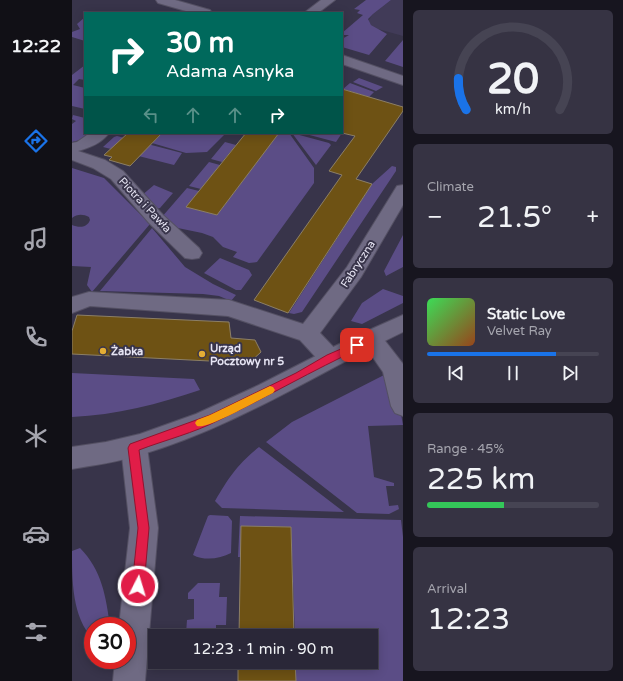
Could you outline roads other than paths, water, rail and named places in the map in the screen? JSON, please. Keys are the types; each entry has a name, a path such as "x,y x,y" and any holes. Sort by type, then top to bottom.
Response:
{"street":[{"path":"162,0 203,12"},
{"path":"311,12 329,0"},
{"path":"343,59 403,81"},
{"path":"72,148 83,146 100,134"},
{"name":"Piotra i Pawła","path":"72,155 99,164 117,176 156,219 192,253"},
{"name":"Fabryczna","path":"308,334 354,272 403,190"},
{"path":"72,305 90,299 219,306 229,308 308,334 330,358"},
{"path":"72,458 102,455 134,448 214,418 300,375 330,358 403,324"},
{"path":"371,339 394,369 403,406"},
{"path":"129,681 144,528 134,448"}],"place":[{"name":"Żabka","path":"103,351"},
{"name":"Urząd Pocztowy nr 5","path":"202,354"}]}
